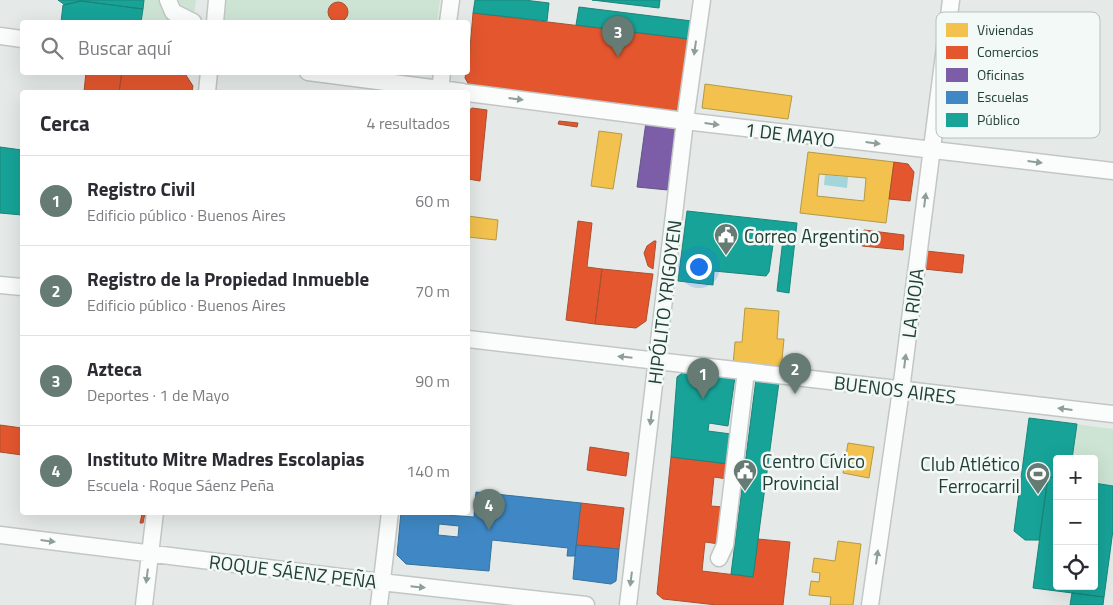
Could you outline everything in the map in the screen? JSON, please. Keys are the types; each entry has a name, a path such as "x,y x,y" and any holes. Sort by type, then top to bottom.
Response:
{"street":[{"path":"168,0 173,12 189,20"},
{"path":"215,20 217,0"},
{"path":"448,20 451,0"},
{"name":"HIPÓLITO YRIGOYEN","path":"628,605 685,121 702,0"},
{"path":"0,36 20,39"},
{"path":"207,90 210,75"},
{"path":"329,75 433,90"},
{"path":"440,90 442,75"},
{"name":"1 DE MAYO","path":"470,93 685,121 1113,171"},
{"name":"LA RIOJA","path":"870,605 901,390 936,118"},
{"path":"0,285 20,287"},
{"name":"BUENOS AIRES","path":"470,339 1113,414"},
{"path":"719,558 725,545 746,372"},
{"path":"144,605 155,515"},
{"path":"379,605 390,515"},
{"name":"ROQUE SÁENZ PEÑA","path":"0,535 586,605"}],"green space":[{"path":"144,0 196,0 193,20 141,20"},
{"path":"226,0 440,0 437,20 223,20"},
{"name":"Club Atlético Ferrocarril","path":"1029,418 1113,429 1113,530 1103,605 1070,605 1071,593 1033,588 1039,541 1025,540 1014,531"}],"water":[{"path":"825,175 848,177 847,188 824,185"}],"building: Viviendas":[{"path":"705,84 792,96 788,119 702,108"},
{"path":"599,131 622,134 613,189 591,186"},
{"path":"808,152 894,162 886,223 800,213","holes":["819,174 866,178 864,201 817,196"]},
{"path":"470,216 498,220 496,240 470,237"},
{"path":"745,308 779,311 777,339 784,339 781,370 733,365 735,342 742,342"},
{"path":"848,443 874,447 869,478 843,473"},
{"path":"838,541 861,544 853,605 830,605 831,597 809,595 811,581 819,582 820,573 812,572 814,558 835,561"}],"building: Comercios":[{"path":"334,3 342,3 347,8 347,16 344,20 332,20 329,16 329,8"},
{"path":"473,13 689,39 680,108 671,115 469,85 465,78 466,75 470,75"},
{"path":"86,75 122,75 119,90 84,90"},
{"path":"122,75 186,75 193,86 192,90 119,90"},
{"path":"472,108 487,110 480,181 470,179 470,110"},
{"path":"559,121 578,123 577,127 558,124"},
{"path":"894,162 908,164 914,172 910,201 889,199"},
{"path":"578,221 592,223 587,267 602,269 595,324 566,320"},
{"path":"864,230 904,235 903,250 862,246"},
{"path":"656,241 653,269 648,266 644,253 647,246"},
{"path":"926,251 964,255 962,273 924,269"},
{"path":"602,269 653,274 646,321 636,328 595,324"},
{"path":"0,425 20,428 20,455 0,452"},
{"path":"590,447 629,453 626,476 587,470"},
{"path":"671,457 729,464 727,479 714,477 711,506 723,507 719,544 705,542 702,571 753,577 758,539 790,542 783,605 717,605 663,599 657,594"},
{"path":"581,503 624,508 619,549 576,545"},
{"path":"142,515 145,515 143,523 140,523"}],"building: Oficinas":[{"path":"646,122 676,125 668,190 637,187"}],"building: Escuelas":[{"path":"476,492 581,503 575,556 567,556 568,548 492,540 489,571 406,564 397,555 401,515 474,517","holes":["439,524 459,526 458,537 438,535"]},
{"path":"576,545 619,549 616,581 611,584 573,579"}],"building: Público":[{"path":"58,0 144,0 143,9 81,1 65,5"},
{"path":"475,0 524,0 549,3 547,21 473,13"},
{"path":"592,0 660,0 659,8"},
{"path":"81,1 143,9 141,20 61,20 63,5"},
{"path":"579,7 692,21 689,39 576,25"},
{"path":"0,147 20,150 20,215 0,213"},
{"name":"Correo Argentino","path":"687,211 797,223 789,293 777,291 783,239 774,238 769,272 766,276 714,271 713,285 678,281"},
{"path":"686,370 735,377 728,426 709,423 708,431 731,434 729,464 671,457 677,377"},
{"path":"756,379 779,382 753,577 731,574"},
{"path":"1029,418 1077,424 1073,455 1053,455 1053,478 1048,477 1039,540 1025,540 1014,531"},
{"path":"1048,477 1053,478 1053,590 1098,590 1098,484 1113,486 1113,530 1104,597 1033,588"},
{"path":"1072,593 1104,597 1103,605 1070,605"}],"place":[{"name":"Azteca","path":"618,57"},
{"name":"Correo Argentino","path":"726,256"},
{"name":"Registro de la Propiedad Inmueble","path":"795,394"},
{"name":"Registro Civil","path":"703,399"},
{"name":"Centro Cívico Provincial","path":"745,492"},
{"name":"Club Atlético Ferrocarril","path":"1038,495"},
{"name":"Instituto Mitre Madres Escolapias","path":"489,530"}]}
